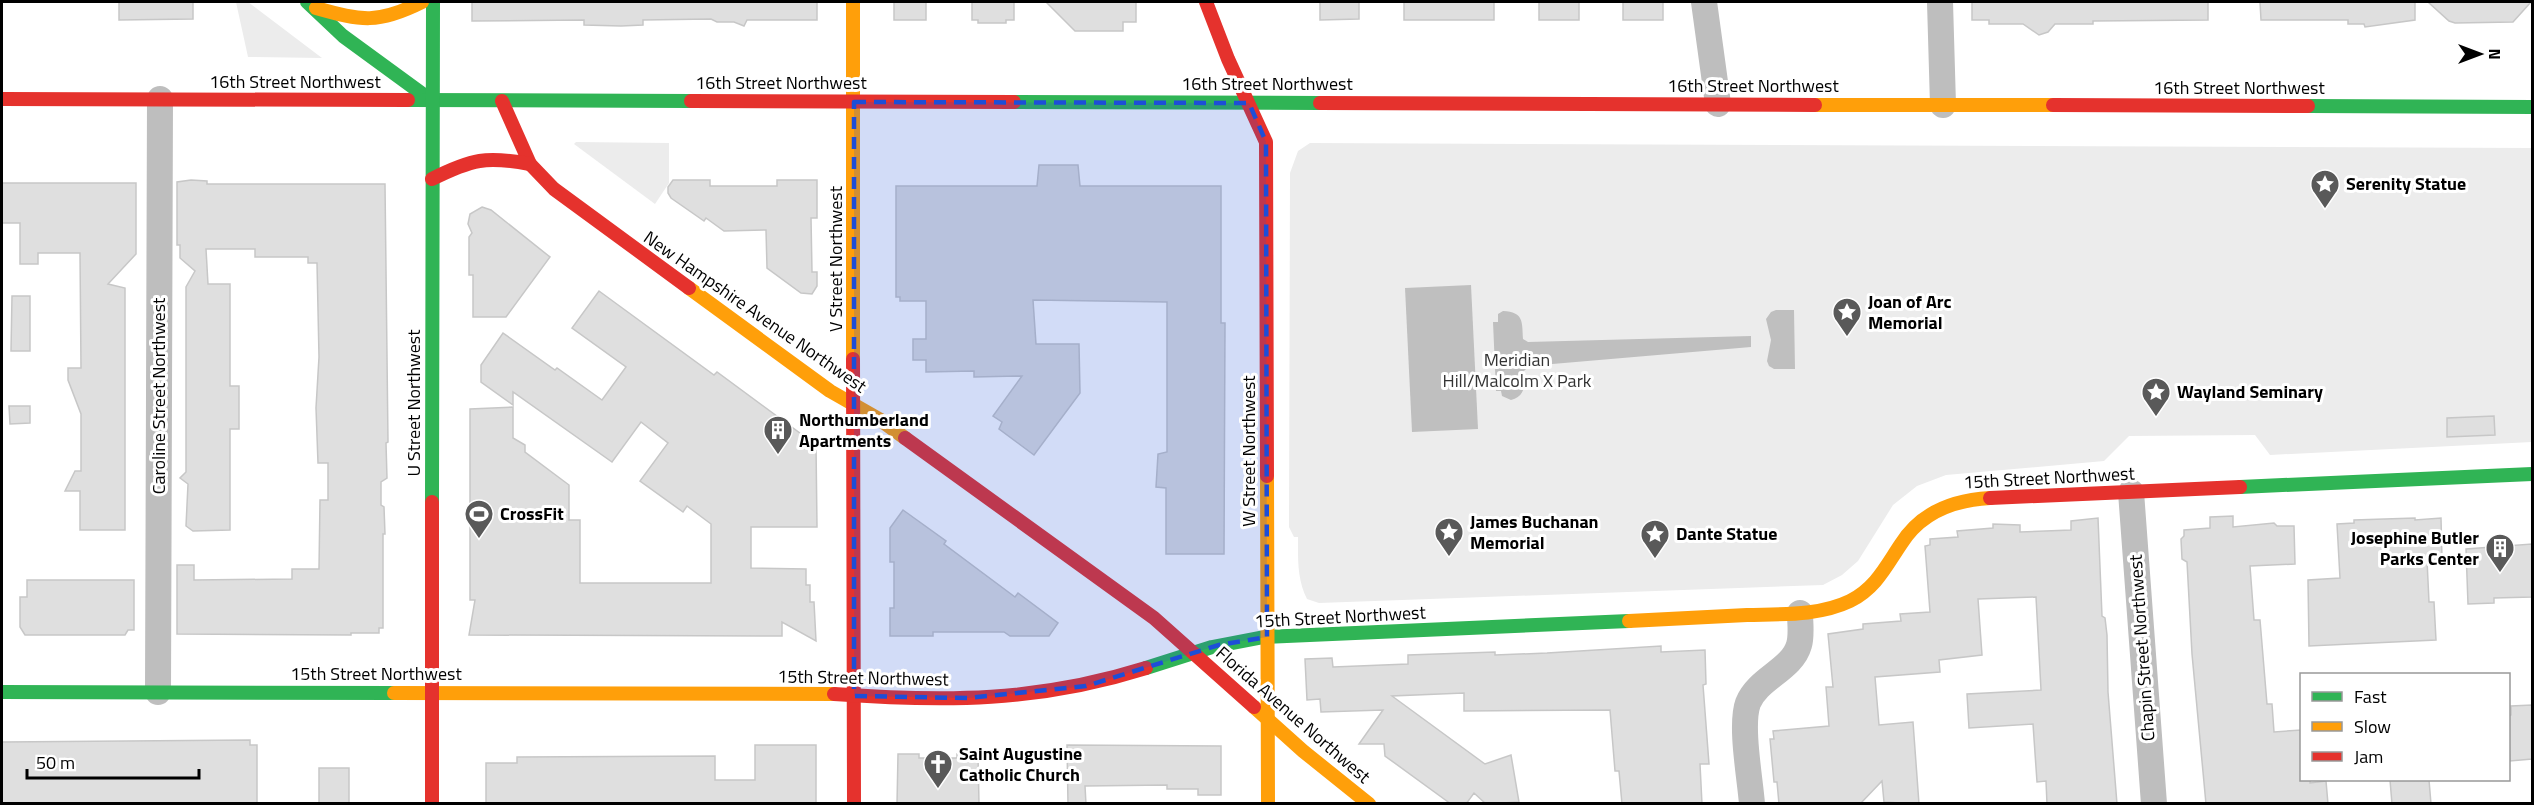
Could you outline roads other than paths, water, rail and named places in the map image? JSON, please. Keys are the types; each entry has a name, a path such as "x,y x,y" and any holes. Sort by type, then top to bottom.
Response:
{"main road":[{"path":"311,5 356,19 377,20 399,14 422,2"},
{"name":"U Street Northwest","path":"432,804 433,2"},
{"name":"V Street Northwest","path":"853,2 854,804"},
{"path":"1206,2 1249,102"},
{"path":"311,5 343,36 432,101"},
{"name":"16th Street Northwest","path":"2,99 2532,107"},
{"name":"New Hampshire Avenue Northwest","path":"502,101 530,164 554,189 830,391 879,419 1117,591 1154,618 1193,653"},
{"name":"W Street Northwest","path":"1249,102 1266,142 1268,804"},
{"path":"432,179 464,163 483,157 530,164"},
{"name":"15th Street Northwest","path":"2,692 432,692 881,698 968,698 1045,693 1086,686 1236,641 1267,637 1800,613 1834,609 1865,592 1885,572 1912,528 1929,514 1955,502 1986,498 2532,474"},
{"name":"Florida Avenue Northwest","path":"1193,653 1303,751 1369,804"}],"street":[{"path":"1704,2 1718,104"},
{"path":"1940,2 1942,105"},
{"name":"Caroline Street Northwest","path":"158,693 160,99"},
{"name":"Chapin Street Northwest","path":"2131,492 2154,804"},
{"path":"1752,804 1746,710 1753,693 1759,686 1794,656 1799,645 1800,613"}],"place":[{"name":"Serenity Statue","path":"2325,210"},
{"name":"Joan of Arc Memorial","path":"1847,338"},
{"name":"Wayland Seminary","path":"2156,418"},
{"name":"Northumberland Apartments","path":"778,456"},
{"name":"CrossFit","path":"479,540"},
{"name":"James Buchanan Memorial","path":"1449,558"},
{"name":"Dante Statue","path":"1655,560"},
{"name":"Josephine Butler Parks Center","path":"2500,574"},
{"name":"Saint Augustine Catholic Church","path":"938,790"}],"park label":[{"name":"Meridian Hill/Malcolm X Park","path":"1517,370"}]}
